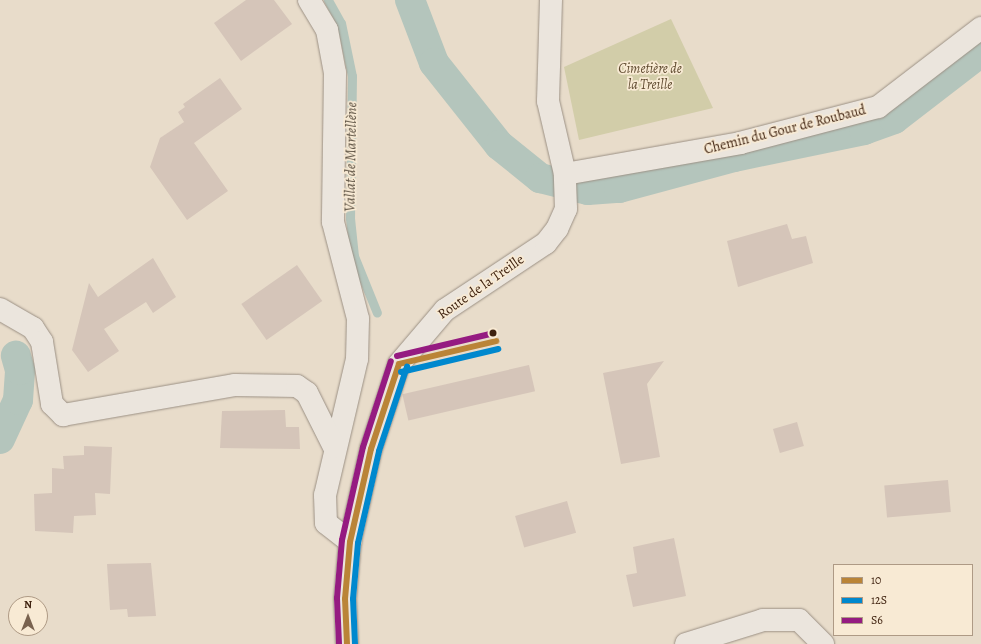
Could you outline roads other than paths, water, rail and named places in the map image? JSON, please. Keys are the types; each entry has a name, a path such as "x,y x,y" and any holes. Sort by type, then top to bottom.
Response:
{"street":[{"path":"309,0 327,30 335,73 333,222 358,319 357,359 334,447 324,495 326,523 350,542"},
{"name":"Route de la Treille","path":"347,644 345,599 350,542 371,449 399,364 444,310 546,243 557,229 567,198 564,172 548,101 551,0"},
{"name":"Chemin du Gour de Roubaud","path":"564,172 740,143 878,107 981,28"},
{"path":"0,309 32,328 42,342 52,404 63,416 235,385 297,386 307,393 334,447"},
{"path":"686,644 763,620 799,620 823,644"}],"waterway":[{"name":"Vallat de Martellène","path":"328,0 341,23 352,76 350,218 354,256 377,313"},
{"path":"410,0 434,63 499,145 540,178 588,190 619,188 734,157 864,130 894,119 981,52"},
{"path":"0,439 18,400 20,370 16,356"}],"park label":[{"name":"Cimetière de la Treille","path":"650,78"}]}
